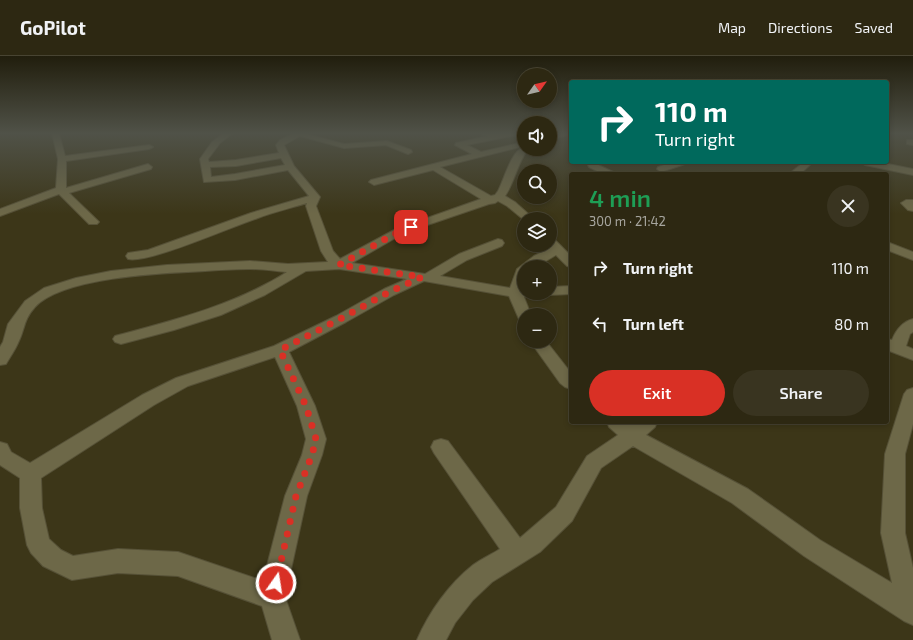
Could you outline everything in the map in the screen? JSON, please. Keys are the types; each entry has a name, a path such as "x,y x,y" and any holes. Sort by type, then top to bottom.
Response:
{"street":[{"path":"60,192 62,160"},
{"path":"204,160 207,180 235,177 289,166"},
{"path":"206,165 252,160"},
{"path":"286,160 289,166 315,197"},
{"path":"374,182 457,160"},
{"path":"339,265 400,231 434,218 495,199 504,191 512,166 516,160"},
{"path":"661,169 676,164"},
{"path":"796,172 806,164"},
{"path":"875,164 913,172"},
{"path":"592,165 606,172"},
{"path":"0,214 60,192 148,167"},
{"path":"434,167 495,199 511,204 521,212"},
{"path":"60,192 93,222"},
{"path":"315,197 312,206 327,251 332,259 339,265"},
{"path":"132,256 150,253 255,215 315,197"},
{"path":"30,474 148,400 182,382 280,350 389,292 425,277 463,257 498,243"},
{"path":"889,247 913,256"},
{"path":"557,249 569,261"},
{"path":"537,260 547,252"},
{"path":"0,360 11,342 16,324 30,304 49,290 81,281 111,275 167,269 250,265 304,267 339,265 425,277 517,292"},
{"path":"121,338 202,317 262,293 281,283 304,267"},
{"path":"557,291 569,290"},
{"path":"913,324 903,332 892,346 913,355"},
{"path":"543,348 569,381"},
{"path":"280,350 306,406 316,439 312,455 296,496 272,597 286,640"},
{"path":"913,394 896,444 893,533 905,587 913,611"},
{"path":"432,640 446,614 464,591 483,573 532,544 564,514 594,462 632,427 665,453 740,496 812,548 913,611"},
{"path":"441,447 517,553"},
{"path":"0,450 3,457 30,474"},
{"path":"30,474 31,508 39,545 52,558 72,568 118,561 178,564 272,597"}],"route":[{"path":"276,583 296,496 312,455 316,439 306,406 280,350 298,339 340,319 389,292 422,277 339,265 400,231 411,227"}]}
